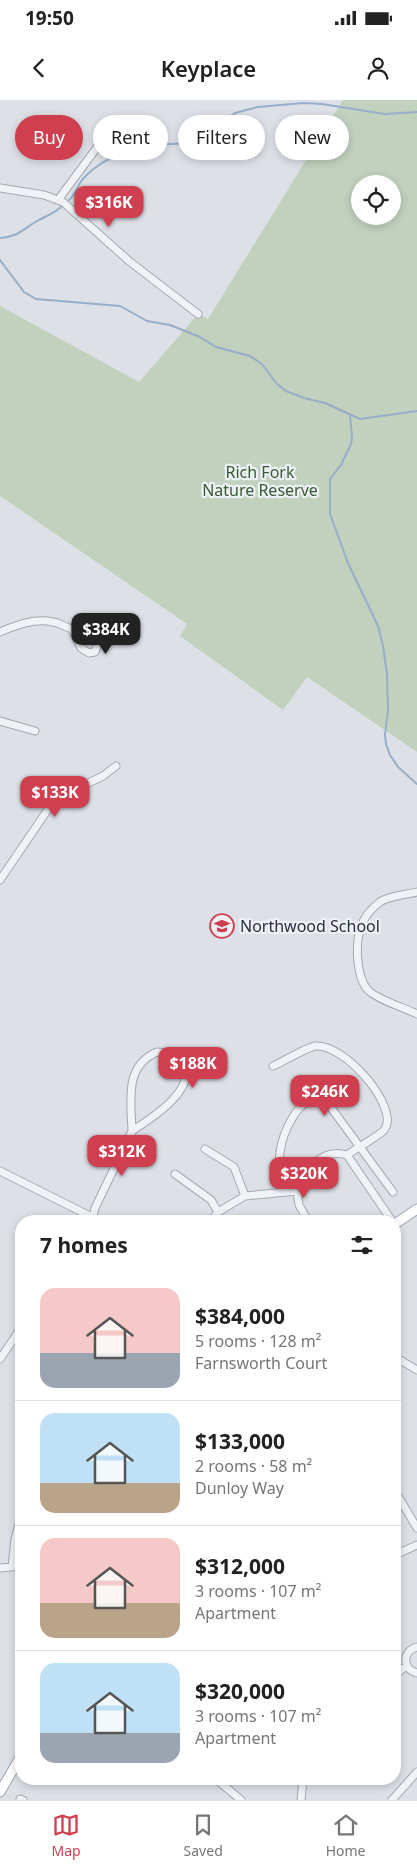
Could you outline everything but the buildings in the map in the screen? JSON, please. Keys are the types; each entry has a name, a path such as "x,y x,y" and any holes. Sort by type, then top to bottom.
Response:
{"main road":[{"path":"401,1220 417,1209"},
{"path":"0,1792 15,1766"}],"street":[{"path":"58,200 93,154"},
{"path":"0,188 32,193 58,200 68,206 129,261 198,314"},
{"path":"0,632 14,625 37,621 53,622 72,629"},
{"path":"0,721 35,731"},
{"path":"0,880 53,802 59,797 103,776 116,766"},
{"path":"417,892 389,898 373,908 361,926 358,940 358,960 363,984 370,992 417,1014"},
{"path":"273,1066 315,1046 333,1049 365,1074 384,1106 388,1123 384,1131 347,1155"},
{"path":"95,1215 95,1208 132,1131 130,1091 137,1068 147,1056 157,1052 167,1053 178,1058 185,1068 184,1082 178,1094 163,1110 132,1131"},
{"path":"281,1191 279,1162 283,1138 293,1116 304,1104 318,1100 329,1104 393,1192"},
{"path":"206,1149 234,1167 245,1196"},
{"path":"305,1215 299,1205 296,1191 308,1169 328,1154 340,1153 347,1155 388,1215"},
{"path":"1,1174 85,1215"},
{"path":"175,1174 210,1200 218,1212"},
{"path":"216,1215 245,1196 296,1191"},
{"path":"0,1359 15,1337"},
{"path":"401,1361 417,1370"},
{"path":"401,1501 417,1528"},
{"path":"12,1567 15,1539"},
{"path":"401,1552 417,1545"},
{"path":"0,1568 15,1567"},
{"path":"417,1647 407,1653 405,1657 407,1666 417,1673"},
{"path":"401,1670 407,1666"},
{"path":"392,1800 417,1772"},
{"path":"223,1785 241,1800"},
{"path":"301,1800 302,1785"}],"green space":[{"name":"Rich Fork Nature Reserve","path":"343,100 417,100 417,752 307,677 283,710 180,636 187,624 0,496 0,306 139,382 198,314 208,319 306,160 349,160 349,115 334,115"}],"waterway":[{"path":"168,144 190,143 205,135 235,113 258,107 303,103 322,104 385,114 417,112"},
{"path":"69,200 88,173 108,160"},
{"path":"0,238 16,234 61,207"},
{"path":"0,260 24,292 36,299 120,306 147,321 170,325 200,337 216,347 250,356 262,364 276,383 286,391 325,403 360,419 417,411"},
{"path":"350,415 351,444 341,465 330,479 330,514 348,563 378,626 383,646 387,674 388,710 385,735 386,744 390,755 398,767 417,784"}],"place":[{"name":"Northwood School","path":"222,926"}]}
